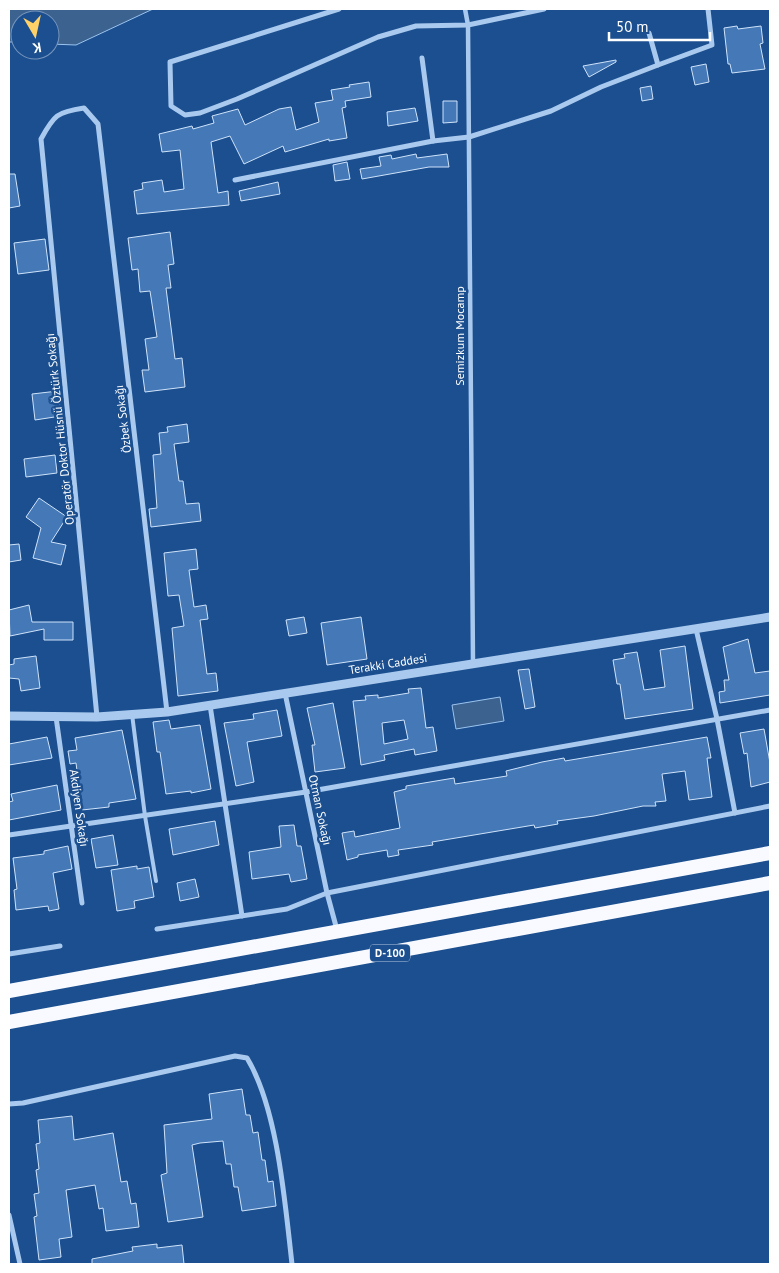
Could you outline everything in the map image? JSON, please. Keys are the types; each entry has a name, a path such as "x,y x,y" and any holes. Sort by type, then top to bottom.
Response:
{"highway":[{"path":"9,991 770,853"},
{"name":"D-100","path":"9,1022 770,883"}],"street":[{"path":"339,9 170,62 172,106 184,116 200,113 277,83 378,37 416,26 468,25 544,9"},
{"name":"Semizkum Mocamp","path":"465,9 468,25 473,664"},
{"path":"235,180 433,141 469,137 551,111 601,87 712,45 708,9"},
{"path":"649,33 658,65"},
{"path":"422,58 433,141"},
{"name":"Operatör Doktor Hüsnü Öztürk Sokağı","path":"98,124 84,108 63,111 52,119 41,139 98,717"},
{"name":"Özbek Sokağı","path":"98,124 167,712"},
{"name":"Terakki Caddesi","path":"9,716 98,717 167,712 770,617"},
{"path":"696,629 717,719 735,812"},
{"name":"Otman Sokağı","path":"285,693 327,894 337,931"},
{"path":"210,705 242,916"},
{"path":"9,834 306,792 770,710"},
{"name":"Akdiyen Sokağı","path":"56,717 82,903"},
{"path":"157,929 287,909 327,894 770,806"},
{"path":"9,953 60,946"},
{"path":"9,1104 23,1103 235,1056 247,1058 256,1072 272,1128 292,1264"},
{"path":"9,1215 20,1264"}],"lane":[{"path":"132,714 145,816 156,881"}],"water":[{"path":"9,9 153,9 76,45 60,44 60,10 10,10 9,42"},
{"path":"500,697 504,721 456,729 452,705"}],"building":[{"path":"737,26 738,29 761,26 763,43 760,44 765,69 732,73 730,64 728,64 724,28"},
{"path":"616,60 616,62 589,77 583,66"},
{"path":"706,64 709,82 695,85 691,67"},
{"path":"369,82 371,97 345,101 346,107 342,108 347,138 329,141 329,139 285,152 283,146 244,164 230,136 211,142 218,193 228,191 229,205 137,214 134,191 143,189 142,183 162,180 164,192 184,189 180,150 162,152 159,134 192,126 193,129 214,123 212,116 238,109 245,125 279,109 291,107 296,130 319,122 315,103 333,100 331,90"},
{"path":"651,86 653,99 642,101 640,88"},
{"path":"443,101 457,101 457,122 443,123"},
{"path":"415,108 418,121 388,126 387,112"},
{"path":"416,154 417,158 447,154 449,167 429,167 362,179 360,169 381,166 379,157 391,155 392,159"},
{"path":"347,162 350,179 335,181 333,165"},
{"path":"9,174 15,174 20,206 9,208"},
{"path":"278,182 280,194 241,201 239,191"},
{"path":"170,232 174,264 168,265 171,288 166,288 175,359 182,358 185,387 145,392 142,370 149,370 145,339 157,337 150,291 140,292 138,269 132,270 128,238"},
{"path":"45,239 49,270 18,274 14,243"},
{"path":"58,391 61,416 35,420 32,394"},
{"path":"187,424 189,442 174,444 179,481 183,481 186,504 199,503 201,521 151,527 149,509 157,508 153,455 161,454 159,433 168,432 167,427"},
{"path":"55,455 57,473 26,477 24,459"},
{"path":"39,498 67,517 51,542 66,545 61,565 33,558 41,528 26,517"},
{"path":"19,544 21,560 9,562 9,545"},
{"path":"196,549 198,569 189,570 194,607 206,605 208,619 200,620 207,674 216,673 218,691 178,696 172,628 184,626 179,595 168,596 164,553"},
{"path":"29,605 32,622 73,622 73,640 44,640 44,629 10,636 9,610"},
{"path":"304,617 307,633 289,636 286,620"},
{"path":"361,617 367,659 327,665 321,623"},
{"path":"748,639 755,673 770,671 770,695 720,703 719,692 725,691 724,680 729,680 723,647"},
{"path":"685,646 693,709 625,719 620,684 617,684 613,660 625,658 624,654 637,652 644,690 665,687 660,650"},
{"path":"36,656 40,688 21,691 19,679 9,678 9,665 14,664 14,659"},
{"path":"529,669 535,707 525,709 518,670"},
{"path":"421,688 426,728 433,727 437,751 415,755 414,749 384,755 385,760 361,765 353,701 366,700 365,696 378,695 378,698 409,693 408,689","holes":["404,720 408,739 384,744 382,723"]},
{"path":"333,703 345,768 315,772 312,745 315,745 307,708"},
{"path":"277,710 282,736 247,742 254,782 236,786 224,723 254,719 253,714"},
{"path":"169,720 171,729 200,725 211,789 191,793 191,791 166,794 160,752 157,752 153,722"},
{"path":"764,729 770,763 770,782 751,787 747,753 744,754 740,733"},
{"path":"122,730 136,799 109,803 109,807 82,810 76,763 70,764 68,751 77,750 75,738"},
{"path":"47,737 52,758 9,765 9,744"},
{"path":"707,737 711,758 707,758 712,797 689,800 685,771 662,774 666,801 655,802 656,806 643,806 557,821 558,824 535,828 534,825 432,842 433,845 398,850 399,855 388,857 387,850 358,855 358,857 347,860 342,833 354,831 355,837 400,828 394,792 406,789 406,786 454,778 455,784 507,776 506,771 542,762 564,758 565,761"},
{"path":"57,785 61,810 9,820 9,802 13,801 11,794"},
{"path":"215,821 219,845 173,855 169,829"},
{"path":"294,825 297,846 301,846 307,879 291,882 289,874 252,879 249,852 281,847 279,826"},
{"path":"113,835 118,865 96,868 91,839"},
{"path":"68,846 72,869 53,873 59,909 49,911 48,906 16,910 14,890 17,889 13,858 44,854 44,851"},
{"path":"137,866 137,869 149,867 154,897 134,901 135,908 117,911 111,870"},
{"path":"195,879 199,897 180,901 177,883"},
{"path":"242,1089 246,1115 250,1115 253,1133 258,1132 262,1160 265,1160 268,1182 273,1181 276,1206 242,1211 238,1187 234,1187 231,1164 226,1164 223,1141 200,1143 192,1145 203,1217 168,1222 161,1175 167,1173 164,1125 212,1119 209,1094"},
{"path":"72,1116 74,1140 113,1133 121,1182 127,1181 131,1204 136,1203 139,1227 106,1231 103,1208 99,1209 95,1185 66,1190 72,1237 59,1239 61,1257 39,1260 34,1217 37,1216 34,1194 39,1193 36,1170 39,1169 36,1144 40,1143 38,1120"},
{"path":"157,1244 157,1248 182,1245 184,1264 92,1264 92,1259 133,1251 132,1247"}]}
